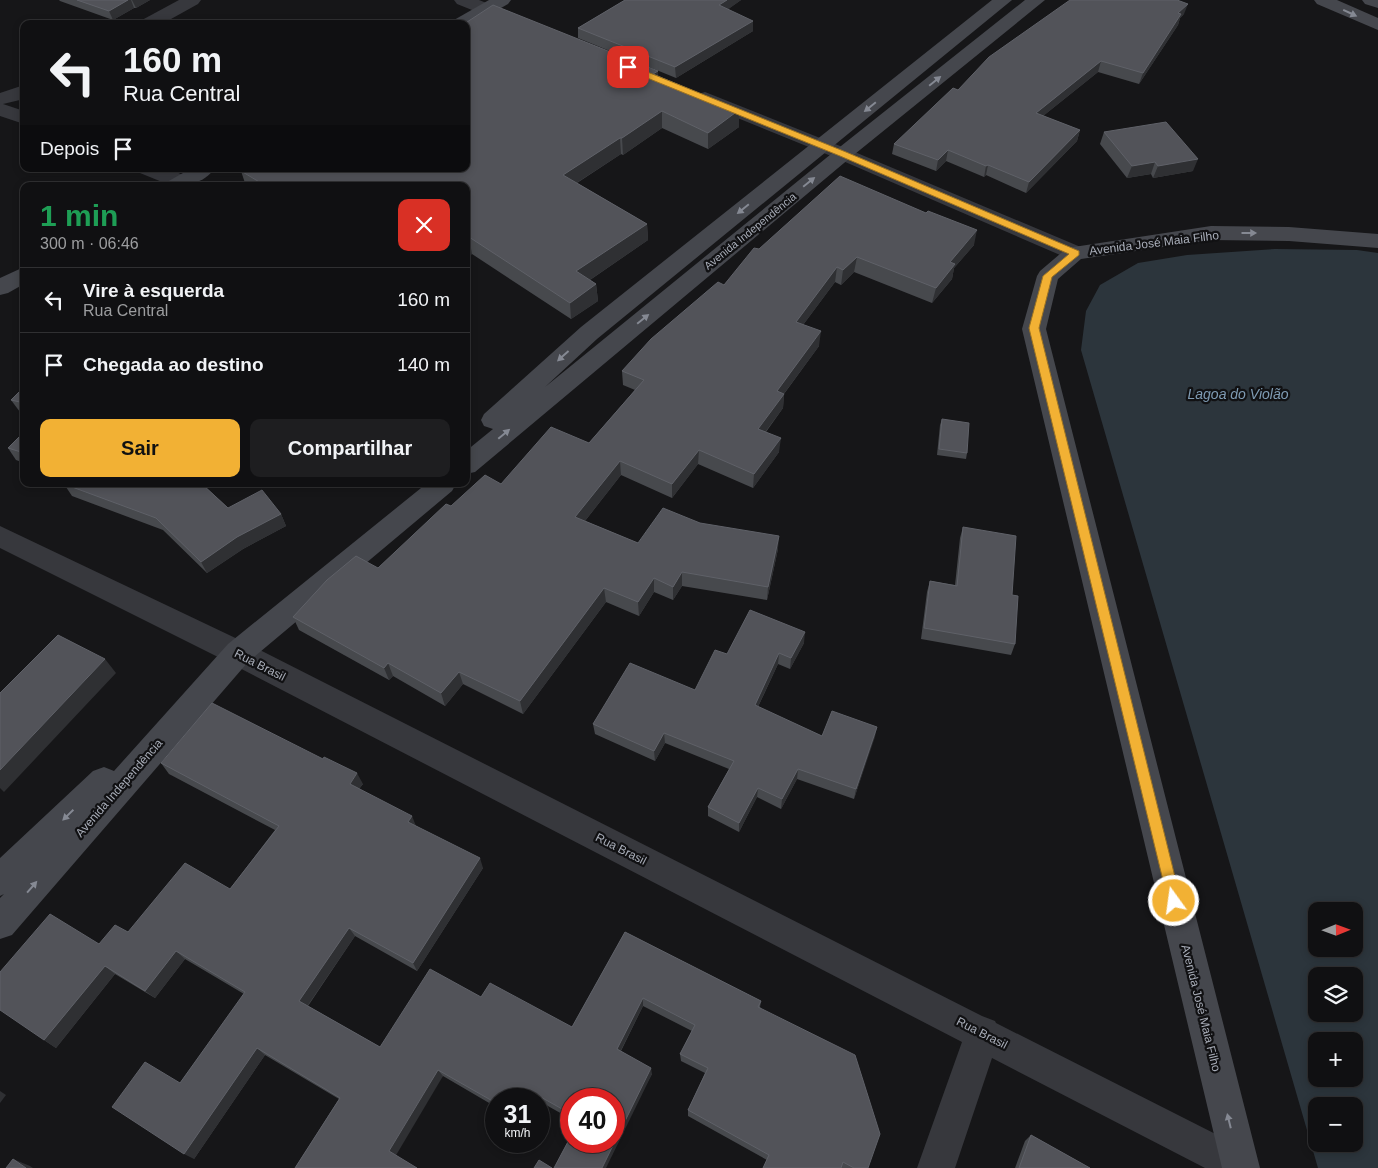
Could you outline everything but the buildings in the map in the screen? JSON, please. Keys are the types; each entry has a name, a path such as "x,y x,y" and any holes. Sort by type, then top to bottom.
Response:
{"street":[{"path":"155,20 192,0"},
{"path":"463,0 494,5 531,28"},
{"name":"Avenida Independência","path":"470,441 589,333 1004,0"},
{"name":"Avenida Independência","path":"470,462 843,154 1036,0"},
{"path":"1323,0 1378,25"},
{"path":"1371,0 1378,3"},
{"path":"467,20 494,5"},
{"path":"970,27 990,37"},
{"path":"686,90 1076,253"},
{"path":"0,99 20,93"},
{"path":"0,108 20,116"},
{"path":"153,172 173,182"},
{"path":"181,182 199,172"},
{"name":"Avenida José Maia Filho","path":"1240,1167 1034,328 1048,276 1076,253 1210,233 1289,234 1378,241"},
{"path":"0,288 20,276"},
{"path":"589,333 612,345"},
{"name":"Avenida Independência","path":"0,880 238,653 420,487"},
{"name":"Avenida Independência","path":"0,923 238,653 439,487"},
{"name":"Rua Brasil","path":"0,536 238,653 1240,1167"},
{"path":"936,1168 983,1034"}],"water":[{"name":"Lagoa do Violão","path":"1275,249 1357,250 1378,253 1378,1168 1318,1168 1313,1152 1363,1152 1363,1097 1308,1097 1308,1133 1081,350 1086,311 1100,285 1138,263 1187,255"}],"route":[{"path":"628,67 843,154 1076,253 1048,276 1034,328 1174,901"}]}
